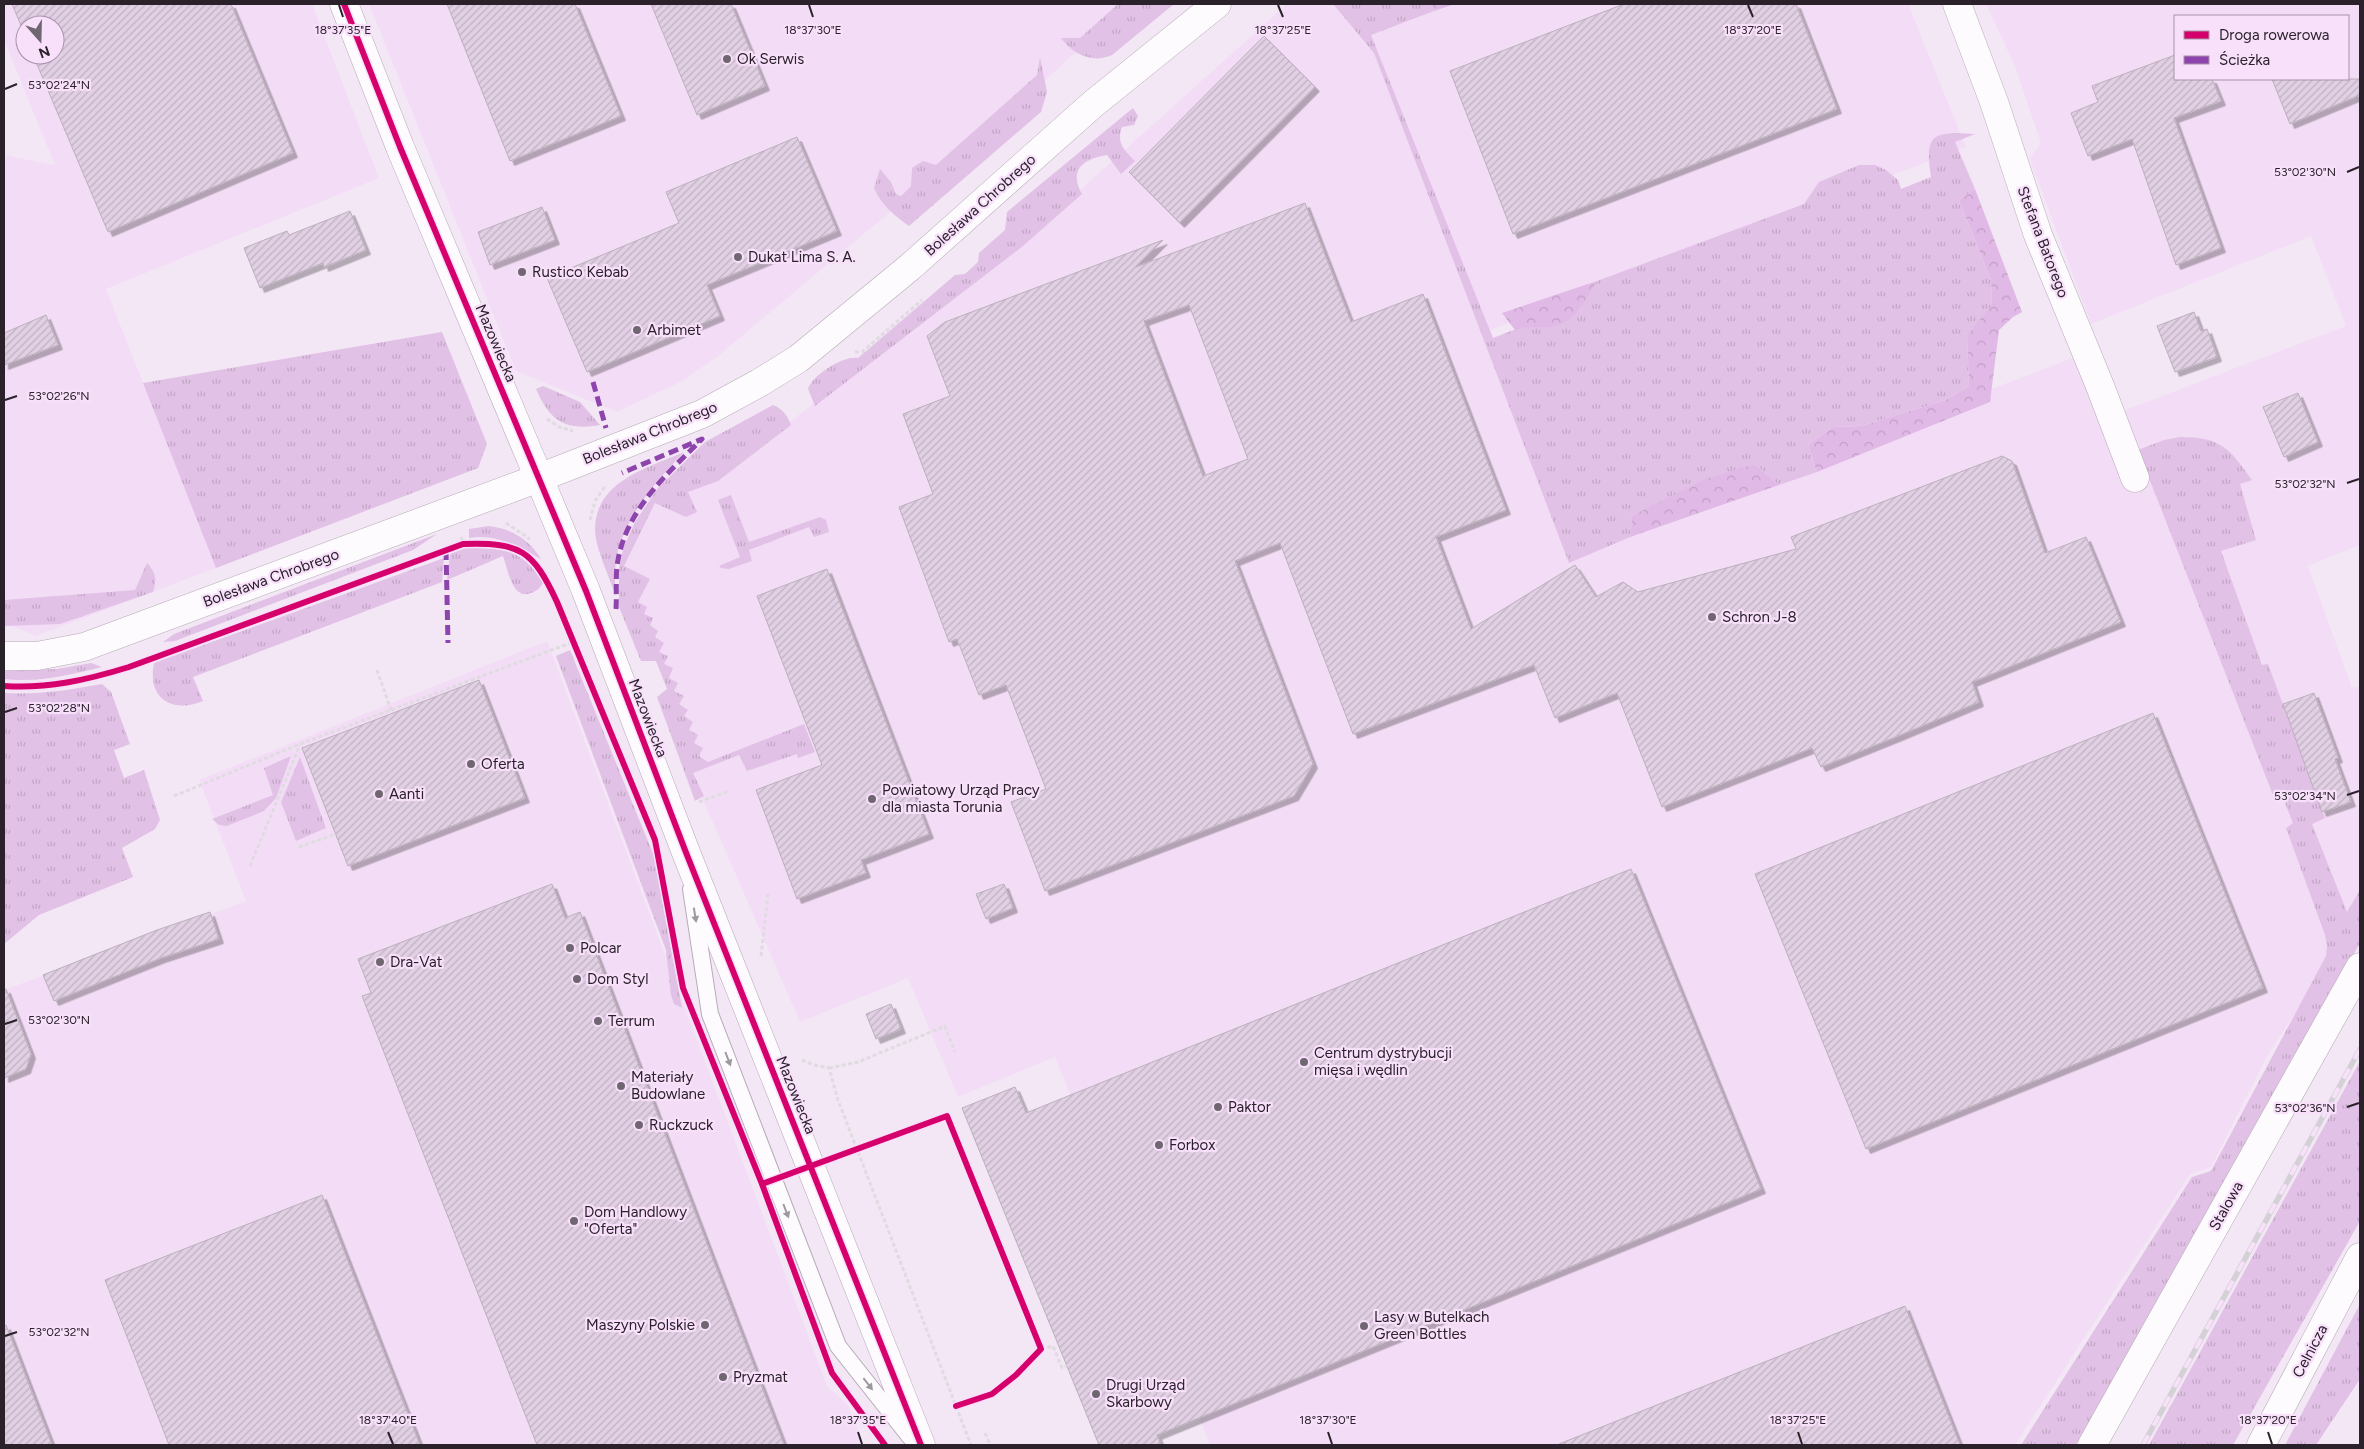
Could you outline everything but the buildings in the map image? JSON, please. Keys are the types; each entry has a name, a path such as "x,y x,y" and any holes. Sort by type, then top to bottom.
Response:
{"street":[{"name":"Mazowiecka","path":"344,4 400,147 586,591 685,850 921,1445"},
{"name":"Bolesława Chrobrego","path":"4,656 37,656 84,647 539,478 702,414 760,383 798,359 910,267 1093,104 1217,4"},
{"name":"Stefana Batorego","path":"1957,4 1994,102 2038,235 2100,386 2135,478"},
{"name":"Stalowa","path":"2092,1445 2360,967"},
{"name":"Celnicza","path":"2261,1445 2360,1257"}],"lane":[{"path":"685,850 710,1014 838,1346 916,1445"}],"path":[{"path":"501,523 508,524 528,536 534,543"},
{"path":"384,574 409,559"},
{"path":"174,796 300,744 392,712 574,642"},
{"path":"376,670 392,712"},
{"path":"250,866 300,744"},
{"path":"691,804 729,790"},
{"path":"299,847 336,834"},
{"path":"761,956 768,894"},
{"path":"829,1068 858,1062 944,1026 955,1052"},
{"path":"1042,1349 1054,1346 1062,1368 1067,1366"},
{"path":"985,1433 990,1445"}],"shaded area":[{"path":"4,4 312,4 379,178 106,289 216,568 36,636 4,623 4,155 55,165 4,40"},
{"path":"369,4 1128,4 1028,96 717,357 682,381 617,412 516,371"},
{"path":"1287,4 1908,4 1966,147 1485,332 1566,552 2078,356 2131,489 2149,481 2123,411 2346,326 2311,236 2091,324 2030,159 2041,143 2015,66 1986,4 2360,4 2360,545 2308,566 2352,688 2360,686 2360,913 2266,1058 2211,1167 2190,1174 2015,1445 1210,1445 1055,1057 958,1097 908,978 800,1022 667,717 675,702 621,563 651,500 713,481 1018,246"},
{"path":"547,641 827,1386 848,1405 864,1445 4,1445 4,990 246,901 199,780"}],"green space":[{"path":"1118,4 1174,4 1112,55 1105,58 1090,58 1077,53 1061,38 1080,38"},
{"path":"1333,4 1430,4 1434,11 1371,35 1493,338 1524,326 1554,326 1579,310 1597,281 1804,204 1819,182 1859,165 1875,165 1886,170 1898,180 1901,189 1931,177 1929,151 1931,143 1935,138 1950,134 1975,134 1955,142 1975,189 1959,200 1991,280 1992,306 1967,335 1969,386 1946,400 1861,426 1833,427 1808,445 1817,472 1779,485 1755,464 1632,516 1630,537 1569,563 1374,53"},
{"path":"1430,4 1455,4 1434,11"},
{"path":"1040,57 1047,92 1041,112 909,226 889,210 880,200 874,188 880,169 891,182 896,194 901,196 911,186 912,168 923,161 936,165 1037,75"},
{"path":"1133,108 1138,116 1134,125 1122,127 1120,138 1124,150 1135,161 1121,174 1107,155 1091,159 1085,163 1078,172 1077,178 1082,194 1023,246 815,406 808,389 822,372 837,363 858,358 955,275 965,274 978,262 979,253 1005,230 1007,212"},
{"path":"1975,189 2022,312 2013,317 1999,330 1990,402 1817,472 1808,445 1833,427 1861,426 1946,400 1969,386 1967,335 1992,305 1991,280 1959,200"},
{"path":"1597,281 1585,302 1569,320 1562,324 1515,330 1502,313"},
{"path":"442,332 487,444 478,468 216,568 143,383"},
{"path":"543,386 580,402 600,425 577,426 568,425 560,421 553,416 541,400 536,389"},
{"path":"773,405 784,413 791,425 718,481 688,492 697,512 686,517 655,503 624,566 650,579 638,602 647,607 644,614 653,618 650,625 658,631 655,637 664,643 659,652 668,656 664,664 673,668 669,678 678,683 674,691 684,696 679,704 688,710 684,716 693,722 689,730 698,735 694,743 703,748 699,756 708,762 804,724 815,752 798,758 797,754 747,771 739,755 693,773 704,796 695,801 657,697 667,689 656,661 641,661 619,607 619,569 623,549 635,522 658,488 705,442"},
{"path":"2180,437 2205,439 2223,446 2237,460 2252,480 2240,484 2256,540 2221,551 2262,665 2268,664 2325,818 2312,824 2347,912 2360,890 2360,943 2076,1445 2021,1445 2192,1177 2211,1171 2326,956 2327,945 2325,935 2286,828 2293,823 2281,793 2273,795 2138,450 2164,440"},
{"path":"684,452 646,496 624,533 616,559 615,594 600,554 595,531 597,514 603,500 613,488 626,479"},
{"path":"1755,464 1779,485 1630,537 1632,516 1705,479"},
{"path":"731,495 749,542 820,517 826,520 829,532 814,537 809,527 749,550 752,561 729,569 721,568 719,566 740,557 718,500"},
{"path":"489,526 512,532 519,536 531,546 541,559 515,545 497,539 488,537 469,538 469,529"},
{"path":"437,534 413,550 175,641 163,642 174,634"},
{"path":"466,548 501,550 520,557 528,563 543,583 533,592 525,594 519,592 509,576 503,556 447,580 450,554"},
{"path":"444,558 442,582 193,677 203,701 191,705 172,704 158,694 154,686 154,663"},
{"path":"147,563 155,576 153,592 60,624 4,626 4,600 135,590"},
{"path":"570,650 654,856 682,1008 674,1004 671,995 666,950 556,656"},
{"path":"91,663 102,667 41,679 4,679 4,671 57,669"},
{"path":"102,684 111,692 130,744 114,750 124,778 144,770 160,820 155,829 122,848 133,877 39,915 4,944 4,693 53,692"},
{"path":"291,756 276,798 264,811 227,826 219,825 212,819 273,795 264,768"},
{"path":"300,757 326,828 296,841 281,802"},
{"path":"2360,1061 2360,1221 2233,1445 2149,1445"},
{"path":"2360,1304 2360,1379 2316,1445 2285,1445"}],"railway":[{"path":"2143,1445 2360,1049"}],"marked path":[{"path":"593,382 606,428"},
{"path":"616,609 618,560 630,524 651,493 702,439 622,473"},
{"path":"446,550 448,643"}],"cycle path":[{"path":"344,4 400,147 586,591 685,850 921,1445"},
{"path":"4,686 51,685 98,676 129,667 463,544 498,545 522,553 532,560 540,571 557,602 655,840 683,988 762,1184"},
{"path":"885,1445 832,1373 762,1184 947,1116 1041,1349 1016,1375 992,1394 956,1406"}],"place":[{"name":"Ok Serwis","path":"727,59"},
{"name":"Dukat Lima S. A.","path":"738,257"},
{"name":"Rustico Kebab","path":"522,272"},
{"name":"Arbimet","path":"637,330"},
{"name":"Schron J-8","path":"1712,617"},
{"name":"Oferta","path":"471,764"},
{"name":"Aanti","path":"379,794"},
{"name":"Powiatowy Urząd Pracy dla miasta Torunia","path":"872,799"},
{"name":"Polcar","path":"570,948"},
{"name":"Dra-Vat","path":"380,962"},
{"name":"Dom Styl","path":"577,979"},
{"name":"Terrum","path":"598,1021"},
{"name":"Centrum dystrybucji mięsa i wędlin","path":"1304,1062"},
{"name":"Materiały Budowlane","path":"621,1086"},
{"name":"Paktor","path":"1218,1107"},
{"name":"Ruckzuck","path":"639,1125"},
{"name":"Forbox","path":"1159,1145"},
{"name":"Dom Handlowy \"Oferta\"","path":"574,1221"},
{"name":"Maszyny Polskie","path":"705,1325"},
{"name":"Lasy w Butelkach Green Bottles","path":"1364,1326"},
{"name":"Pryzmat","path":"723,1377"},
{"name":"Drugi Urząd Skarbowy","path":"1096,1394"}]}
